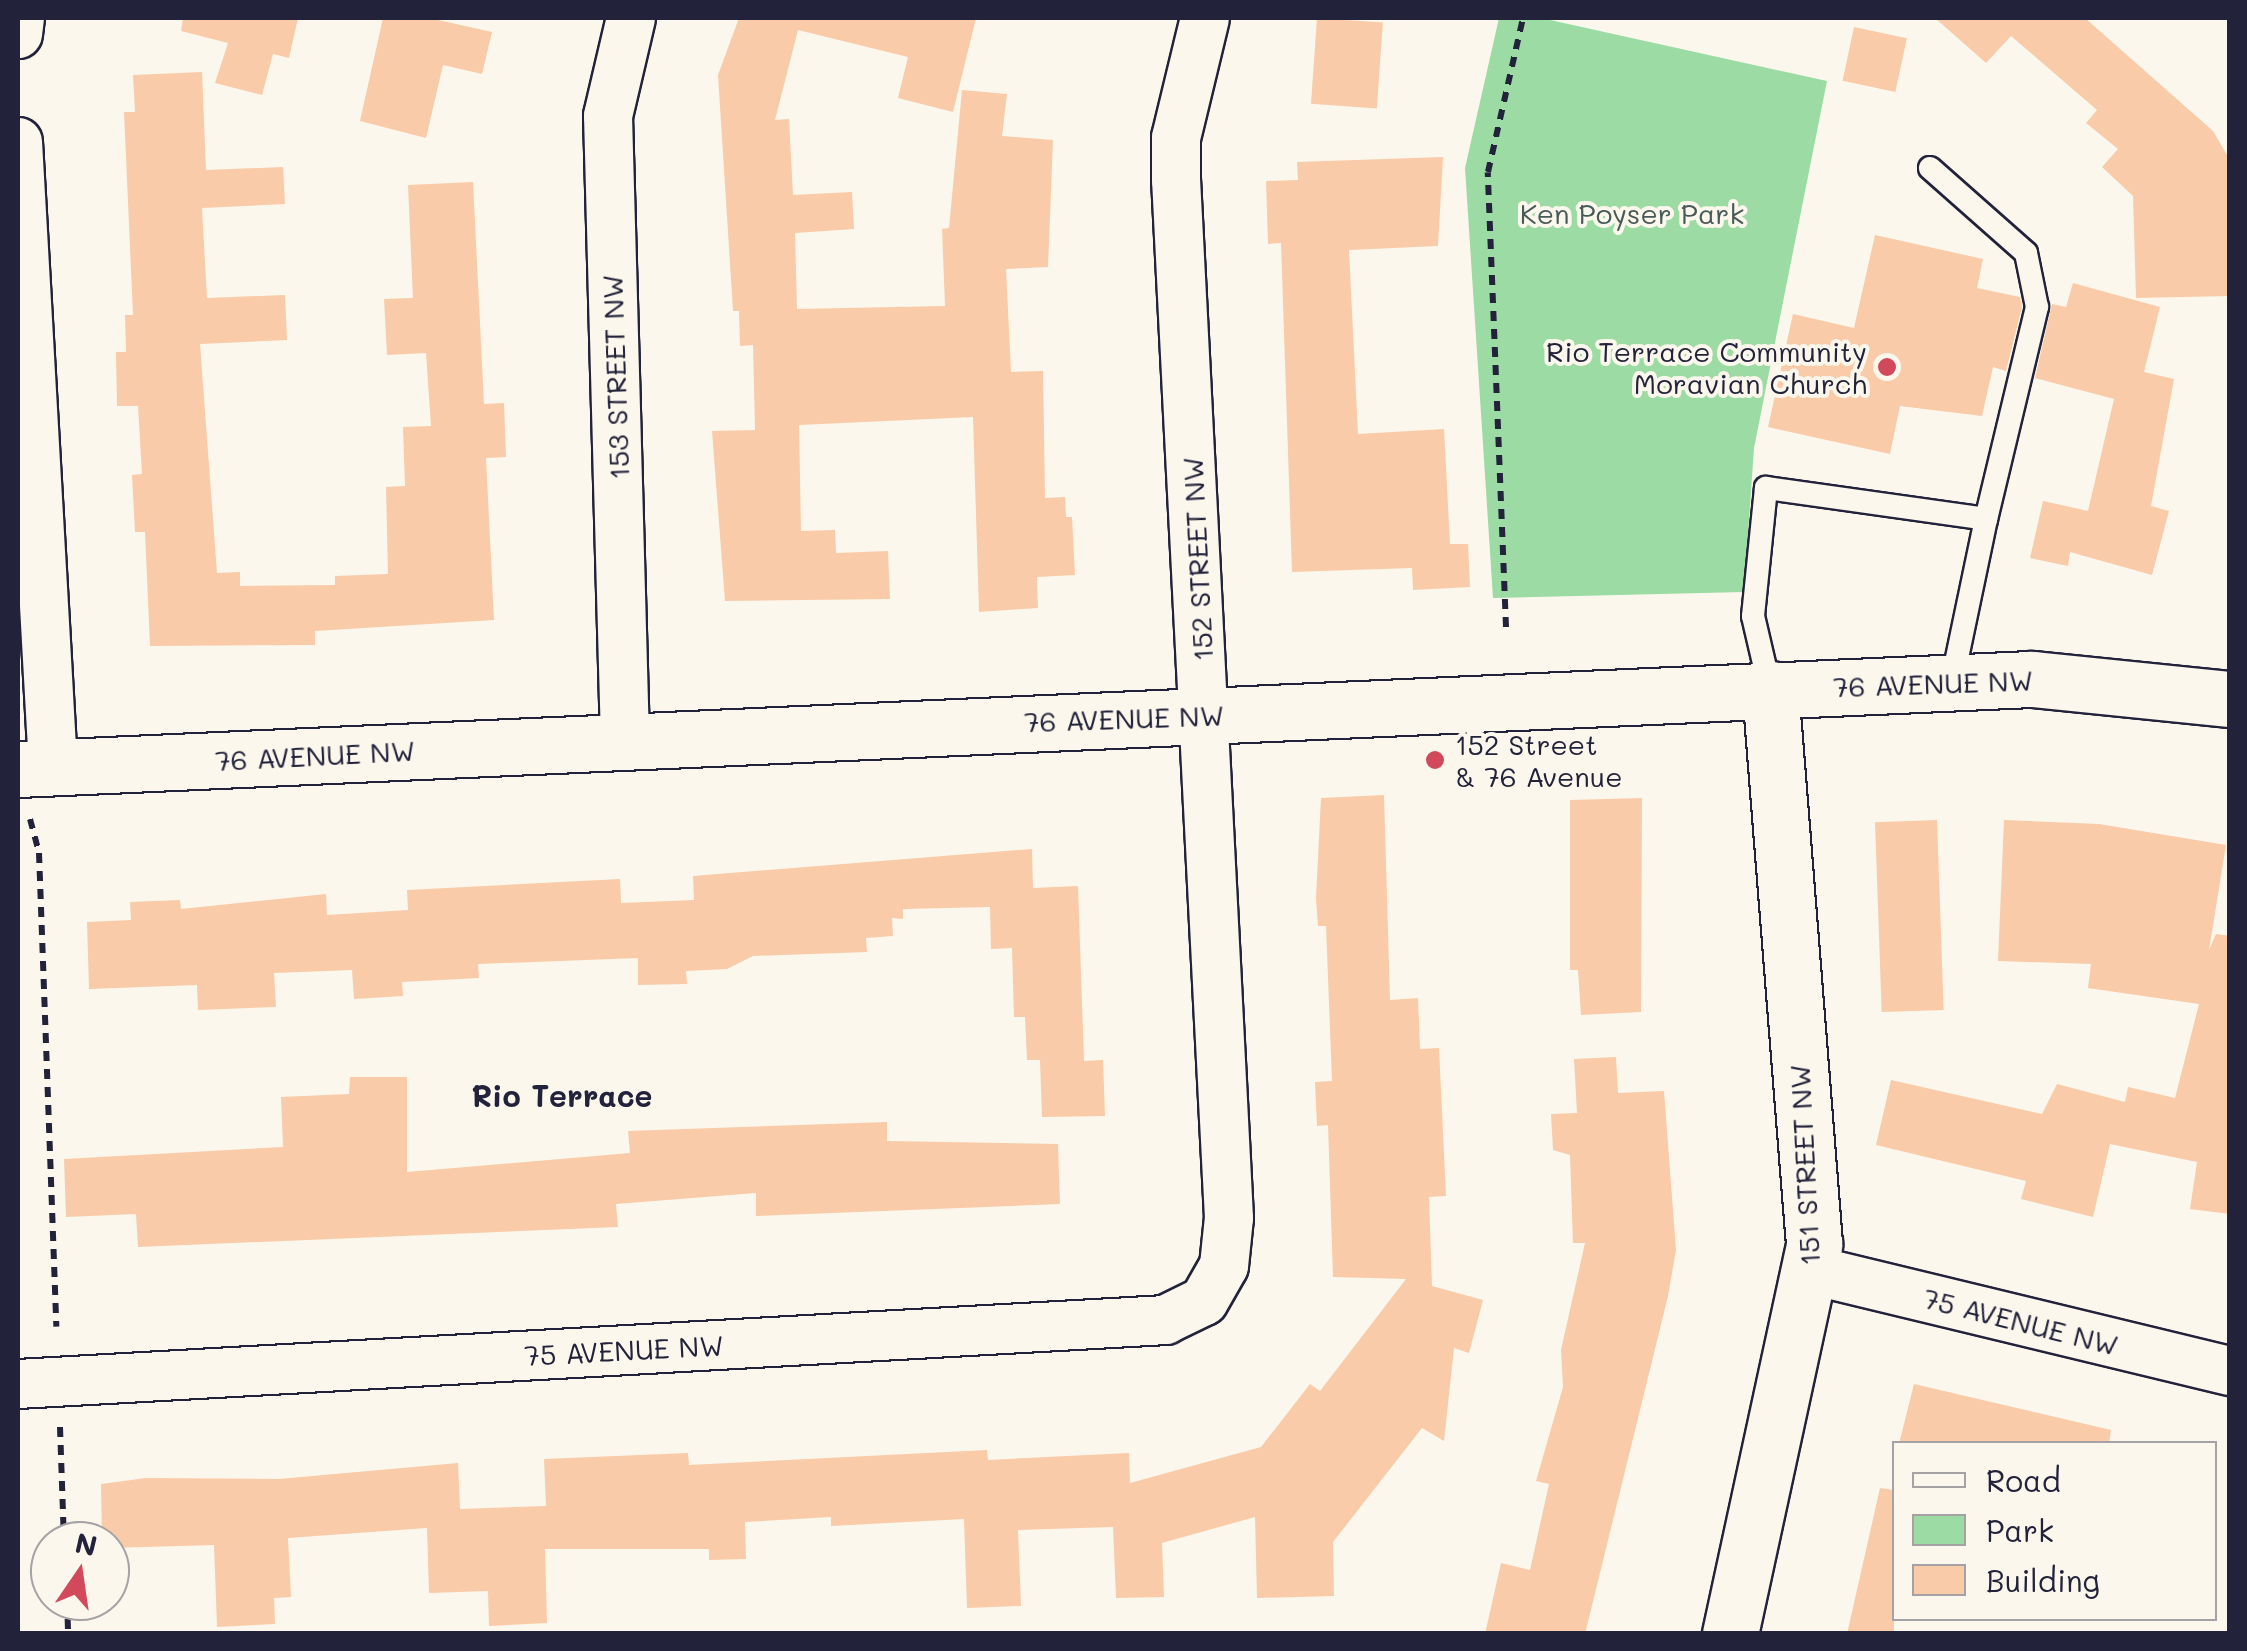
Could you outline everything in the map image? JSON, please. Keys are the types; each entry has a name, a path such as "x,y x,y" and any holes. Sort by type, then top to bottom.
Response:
{"street":[{"path":"18,34 20,18"},
{"name":"153 STREET NW","path":"625,740 608,116 631,18"},
{"name":"152 STREET NW","path":"1205,18 1176,138 1176,180 1229,1218 1216,1282"},
{"path":"18,142 32,781"},
{"name":"76 AVENUE NW","path":"32,781 625,740 1952,682 2093,681 2230,699"},
{"name":"151 STREET NW","path":"1730,1634 1812,1270 1770,689"},
{"name":"75 AVENUE NW","path":"1812,1270 2230,1371"},
{"name":"75 AVENUE NW","path":"18,1384 1165,1320 1204,1301 1216,1282"}],"lane":[{"path":"1930,168 2026,253 2037,307 1952,682"},
{"path":"1770,689 1753,616 1766,488 1986,519"}],"path":[{"path":"1506,627 1488,172 1523,18"},
{"path":"32,781 56,1327"},
{"path":"59,1414 63,1521"}],"green space":[{"name":"Ken Poyser Park","path":"1499,18 1541,18 1827,81 1754,448 1744,592 1493,598 1465,168"}],"building":[{"path":"183,18 298,18 289,58 273,54 262,95 215,83 228,43 181,31"},
{"path":"383,18 429,18 492,32 482,74 443,65 426,138 360,121"},
{"path":"739,18 976,18 953,112 898,98 908,57 798,30 775,120 789,119 793,195 852,192 854,229 795,233 797,309 945,306 942,229 949,228 962,90 1007,94 1002,136 1053,140 1048,267 1006,269 1011,372 1043,371 1045,498 1065,497 1066,517 1072,517 1075,575 1037,577 1038,608 979,612 973,417 799,425 801,531 835,530 836,553 888,551 890,599 725,601 712,431 755,430 753,345 740,346 739,311 733,311 718,75"},
{"path":"1317,18 1383,23 1377,108 1311,104"},
{"path":"1935,18 2085,18 2213,131 2230,160 2230,296 2136,298 2133,196 2102,167 2118,149 2086,123 2097,110 2011,36 1986,63"},
{"path":"1854,27 1907,38 1895,92 1843,81"},
{"path":"202,72 206,170 283,167 285,204 202,208 207,298 285,295 287,340 200,344 217,573 240,572 240,586 335,585 335,576 388,574 386,487 405,486 403,427 431,426 426,353 387,355 384,299 413,298 408,185 473,182 484,404 504,403 506,457 486,458 494,620 315,631 315,645 150,646 145,532 135,532 132,475 142,474 138,406 117,406 116,352 126,352 125,315 133,315 124,112 135,112 133,75"},
{"path":"1443,157 1438,246 1349,250 1358,434 1444,429 1450,544 1468,544 1470,587 1413,590 1412,568 1292,572 1281,243 1268,244 1266,181 1298,180 1297,162"},
{"name":"Rio Terrace Community Moravian Church","path":"1875,235 1983,259 1977,288 2020,297 2022,307 2006,371 1993,367 1982,416 1900,406 1890,454 1768,427 1793,314 1854,328"},
{"path":"2073,283 2160,307 2144,372 2174,379 2151,506 2169,511 2152,575 2070,552 2068,566 2030,558 2043,501 2088,511 2114,399 2035,378 2052,304 2066,307"},
{"path":"1384,795 1390,1000 1418,998 1420,1049 1439,1048 1446,1196 1429,1197 1432,1286 1483,1300 1469,1353 1454,1348 1444,1441 1422,1428 1333,1542 1334,1596 1257,1598 1255,1517 1162,1543 1164,1597 1116,1598 1113,1527 1018,1530 1021,1606 967,1608 964,1519 831,1526 831,1517 745,1522 746,1559 709,1560 709,1549 545,1549 547,1623 489,1626 488,1591 429,1593 427,1528 288,1538 291,1597 274,1598 275,1624 217,1627 214,1545 130,1547 130,1521 102,1521 101,1484 146,1478 279,1479 458,1463 460,1509 546,1506 544,1459 688,1453 689,1465 987,1450 988,1460 1129,1453 1130,1483 1261,1447 1310,1384 1320,1391 1406,1279 1333,1277 1328,1125 1317,1126 1315,1082 1332,1081 1326,926 1318,926 1316,898 1321,798"},
{"path":"1642,798 1641,1012 1581,1015 1578,970 1570,970 1570,800"},
{"path":"1937,820 1944,1010 1882,1012 1875,822"},
{"path":"2004,820 2099,824 2226,845 2209,950 2216,934 2230,936 2230,1214 2190,1209 2197,1162 2110,1144 2093,1217 2021,1199 2026,1181 1876,1145 1891,1080 2042,1114 2057,1084 2125,1102 2128,1087 2175,1098 2199,1004 2088,988 2091,964 1998,961"},
{"path":"1032,849 1033,888 1078,886 1084,1061 1103,1060 1105,1116 1042,1117 1040,1060 1027,1060 1025,1017 1014,1017 1012,948 991,949 990,907 903,909 903,919 892,918 893,936 866,938 867,952 753,956 727,969 686,971 687,984 638,985 638,958 478,964 479,978 402,982 403,996 354,999 352,970 274,973 276,1007 198,1010 197,985 89,989 87,922 131,920 130,902 180,900 181,909 326,894 327,915 408,910 407,890 620,879 621,903 694,900 693,876"},
{"path":"1616,1057 1618,1093 1664,1091 1676,1250 1668,1296 1585,1634 1485,1634 1501,1563 1530,1570 1549,1484 1536,1481 1563,1387 1561,1350 1585,1243 1573,1243 1570,1155 1553,1150 1551,1114 1577,1113 1574,1059"},
{"path":"350,1077 407,1077 407,1172 630,1153 628,1131 887,1122 887,1141 1058,1144 1060,1204 756,1216 756,1193 616,1204 618,1227 138,1247 136,1214 66,1217 64,1159 283,1147 281,1097 349,1094"},
{"path":"1914,1384 2111,1430 2109,1441 1900,1441"},
{"path":"1880,1488 1892,1490 1894,1634 1847,1634"}],"place":[{"name":"Rio Terrace Community Moravian Church","path":"1887,367"},
{"name":"152 Street & 76 Avenue","path":"1435,760"}],"district":[{"name":"Rio Terrace","path":"562,1095"}]}
